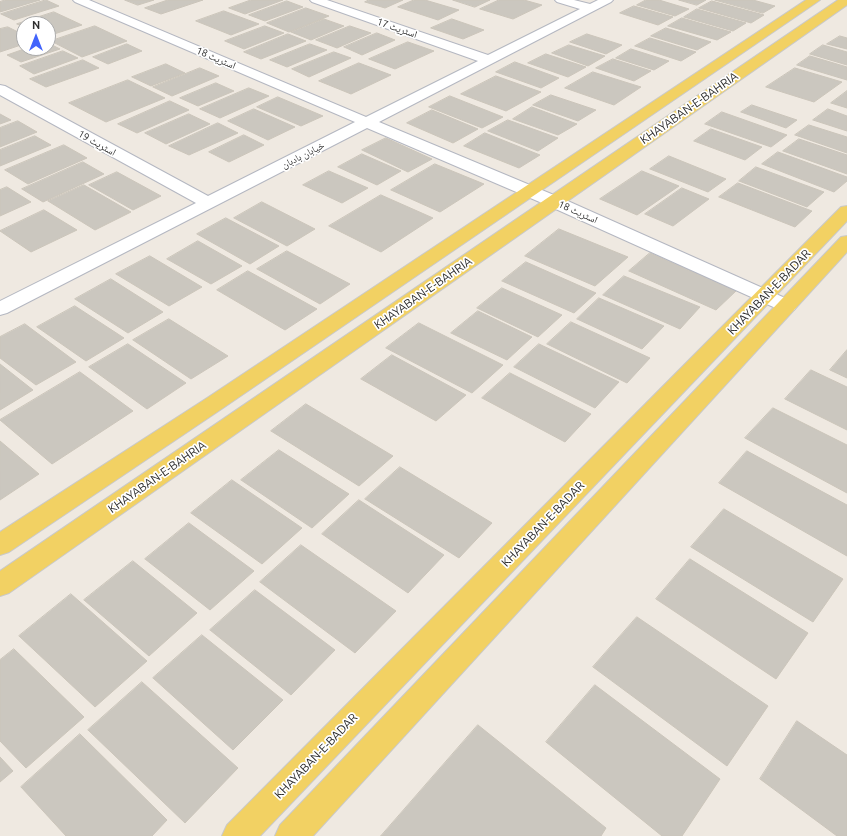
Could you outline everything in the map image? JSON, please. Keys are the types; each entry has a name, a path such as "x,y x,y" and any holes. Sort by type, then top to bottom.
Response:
{"main road":[{"name":"KHAYABAN-E-BAHRIA","path":"0,545 215,403 814,0"},
{"name":"KHAYABAN-E-BAHRIA","path":"0,585 846,0"},
{"name":"KHAYABAN-E-BADAR","path":"291,836 776,301 847,211"},
{"name":"KHAYABAN-E-BADAR","path":"238,836 776,301 847,241"}],"street":[{"name":"اسٹریٹ 18","path":"79,0 555,202 776,301"},
{"name":"اسٹریٹ 17","path":"316,0 483,58"},
{"path":"561,0 586,5"},
{"name":"خیابان بادبان","path":"0,296 201,199 368,122 483,58 586,5 607,0"},
{"name":"خیابان بادبان","path":"0,309 353,116 483,58"},
{"name":"اسٹریٹ 19","path":"0,89 201,199"}],"building":[{"path":"5,0 40,0 0,12 0,2"},
{"path":"46,0 59,6 27,16 16,16 16,19 14,20 1,14"},
{"path":"125,0 154,0 138,5"},
{"path":"168,0 203,0 161,14 145,8"},
{"path":"251,0 283,0 245,14 229,8"},
{"path":"369,0 403,0 385,8 365,2"},
{"path":"414,0 425,0 459,10 438,20 398,7"},
{"path":"453,0 490,0 475,7"},
{"path":"499,0 524,0 542,5 513,19 480,9"},
{"path":"646,0 659,0 689,9 675,16 637,5"},
{"path":"679,0 706,0 697,5"},
{"path":"715,0 753,0 775,6 763,13"},
{"path":"287,1 303,7 265,21 249,15"},
{"path":"712,1 764,15 751,23 699,8"},
{"path":"634,6 673,17 658,25 620,13"},
{"path":"306,8 329,16 289,32 267,23"},
{"path":"697,9 746,23 733,31 684,17"},
{"path":"224,11 259,24 231,35 196,21"},
{"path":"54,12 82,25 56,33 56,16 42,16"},
{"path":"682,18 731,32 717,40 668,26"},
{"path":"324,19 344,26 311,40 291,32"},
{"path":"452,19 484,30 463,39 431,28"},
{"path":"95,26 127,41 82,57 56,44 56,39"},
{"path":"265,26 284,33 244,49 225,41"},
{"path":"350,26 371,33 337,48 316,40"},
{"path":"8,27 16,31 16,47 0,52 0,29"},
{"path":"666,28 711,42 697,50 651,36"},
{"path":"377,33 395,40 362,55 344,47"},
{"path":"288,34 306,41 261,59 244,52"},
{"path":"587,34 622,45 606,54 570,42"},
{"path":"840,36 847,38 847,49 827,44"},
{"path":"650,38 696,52 681,61 635,46"},
{"path":"408,42 434,51 395,69 369,59"},
{"path":"127,44 142,51 108,64 93,57"},
{"path":"310,44 327,50 287,67 270,60"},
{"path":"569,45 605,56 588,66 552,53"},
{"path":"823,45 847,52 847,65 810,54"},
{"path":"631,49 669,61 654,70 616,58"},
{"path":"63,51 78,58 34,74 20,66 49,56 56,56 56,53"},
{"path":"16,52 16,56 39,56 21,62 7,55"},
{"path":"334,52 351,58 309,77 292,69"},
{"path":"546,54 586,67 568,77 528,63"},
{"path":"810,56 847,67 847,80 797,65"},
{"path":"613,59 651,71 634,81 596,68"},
{"path":"83,60 99,68 46,87 30,79"},
{"path":"515,62 559,78 541,88 496,72"},
{"path":"359,63 391,75 351,94 319,81"},
{"path":"166,64 185,73 151,86 132,77"},
{"path":"200,68 219,76 172,96 153,87"},
{"path":"795,68 842,82 814,102 766,87"},
{"path":"593,72 641,87 614,105 565,88"},
{"path":"496,76 541,92 506,111 461,94"},
{"path":"128,80 165,98 106,122 69,103"},
{"path":"216,83 234,91 198,106 180,98"},
{"path":"249,88 269,96 220,118 200,109"},
{"path":"847,91 847,108 831,103"},
{"path":"551,95 596,110 578,121 533,105"},
{"path":"450,96 503,117 482,128 429,107"},
{"path":"278,97 323,116 301,126 257,107"},
{"path":"170,101 189,110 137,133 118,124"},
{"path":"752,105 797,120 786,128 741,112"},
{"path":"532,107 577,124 558,135 513,119"},
{"path":"254,109 295,127 268,140 228,121"},
{"path":"828,109 847,116 847,131 813,120"},
{"path":"432,110 478,129 453,143 407,123"},
{"path":"722,112 787,135 771,147 705,124"},
{"path":"0,114 11,120 0,124"},
{"path":"189,114 210,124 166,144 145,133"},
{"path":"508,120 558,138 538,151 488,131"},
{"path":"18,121 37,132 0,147 0,128"},
{"path":"218,123 238,133 189,155 169,146"},
{"path":"809,125 847,137 847,153 795,135"},
{"path":"711,129 762,147 745,160 694,141"},
{"path":"485,133 540,155 519,168 464,146"},
{"path":"244,135 264,145 229,162 209,152"},
{"path":"35,136 51,145 0,166 0,150"},
{"path":"386,138 432,159 408,172 362,150"},
{"path":"799,139 847,155 847,174 783,151"},
{"path":"64,145 87,158 28,184 5,170"},
{"path":"778,152 847,177 847,181 834,192 762,164"},
{"path":"362,154 401,171 377,185 338,167"},
{"path":"669,156 726,179 708,192 650,169"},
{"path":"83,162 104,174 43,202 22,189"},
{"path":"435,164 484,184 440,212 391,190"},
{"path":"756,167 824,192 807,207 739,181"},
{"path":"329,171 368,188 342,203 303,185"},
{"path":"642,171 679,186 637,215 600,199"},
{"path":"117,172 161,196 133,210 89,185"},
{"path":"738,183 812,211 795,227 719,197"},
{"path":"84,185 131,212 95,230 48,201"},
{"path":"7,187 31,202 0,216 0,190"},
{"path":"682,188 709,199 673,226 645,214"},
{"path":"381,195 433,218 381,252 329,226"},
{"path":"262,202 315,229 287,246 234,218"},
{"path":"44,210 77,230 31,252 0,231"},
{"path":"226,218 279,246 250,264 197,234"},
{"path":"559,229 628,257 595,286 525,256"},
{"path":"198,241 242,266 211,284 167,259"},
{"path":"287,251 350,284 320,304 257,269"},
{"path":"650,253 736,291 716,310 629,271"},
{"path":"150,256 202,287 169,306 116,274"},
{"path":"526,262 596,293 574,313 502,281"},
{"path":"248,271 317,309 285,330 217,290"},
{"path":"624,276 700,307 680,329 603,295"},
{"path":"111,279 163,312 128,333 75,299"},
{"path":"502,288 562,315 538,337 477,308"},
{"path":"599,298 664,326 642,349 577,319"},
{"path":"75,306 124,338 86,361 37,327"},
{"path":"478,311 532,337 507,360 451,333"},
{"path":"169,319 228,356 191,379 133,340"},
{"path":"571,322 650,358 627,383 547,344"},
{"path":"419,323 503,365 472,393 386,348"},
{"path":"25,324 76,362 36,385 0,358 0,337"},
{"path":"128,344 186,383 147,409 89,367"},
{"path":"539,344 619,382 595,408 514,367"},
{"path":"847,350 847,378 830,370"},
{"path":"392,355 466,395 436,421 361,379"},
{"path":"0,364 33,390 0,410"},
{"path":"811,370 847,387 847,430 785,399"},
{"path":"80,372 133,411 52,464 0,420"},
{"path":"510,373 591,414 565,442 482,398"},
{"path":"306,404 393,456 359,486 271,431"},
{"path":"773,408 847,445 847,493 745,438"},
{"path":"0,441 39,474 0,500"},
{"path":"279,450 349,494 312,528 241,480"},
{"path":"747,451 847,505 847,556 719,483"},
{"path":"400,467 492,523 459,558 365,499"},
{"path":"232,480 302,528 262,564 191,513"},
{"path":"359,500 444,555 408,593 322,534"},
{"path":"724,509 843,579 813,622 691,547"},
{"path":"189,523 254,571 210,610 145,559"},
{"path":"301,545 396,611 355,653 260,582"},
{"path":"690,559 808,633 776,679 656,599"},
{"path":"133,561 197,613 149,656 84,600"},
{"path":"255,590 335,650 291,695 210,630"},
{"path":"71,594 147,661 95,707 19,636"},
{"path":"637,617 768,706 727,766 593,667"},
{"path":"202,635 283,700 233,750 153,678"},
{"path":"14,649 84,717 26,768 0,741 0,660"},
{"path":"142,682 238,768 185,823 88,730"},
{"path":"595,685 720,779 682,836 662,836 546,742"},
{"path":"797,721 847,755 847,836 837,836 760,779"},
{"path":"478,725 606,828 601,836 381,836"},
{"path":"80,734 167,820 152,836 66,836 21,787"},
{"path":"0,757 13,771 0,782"}]}
